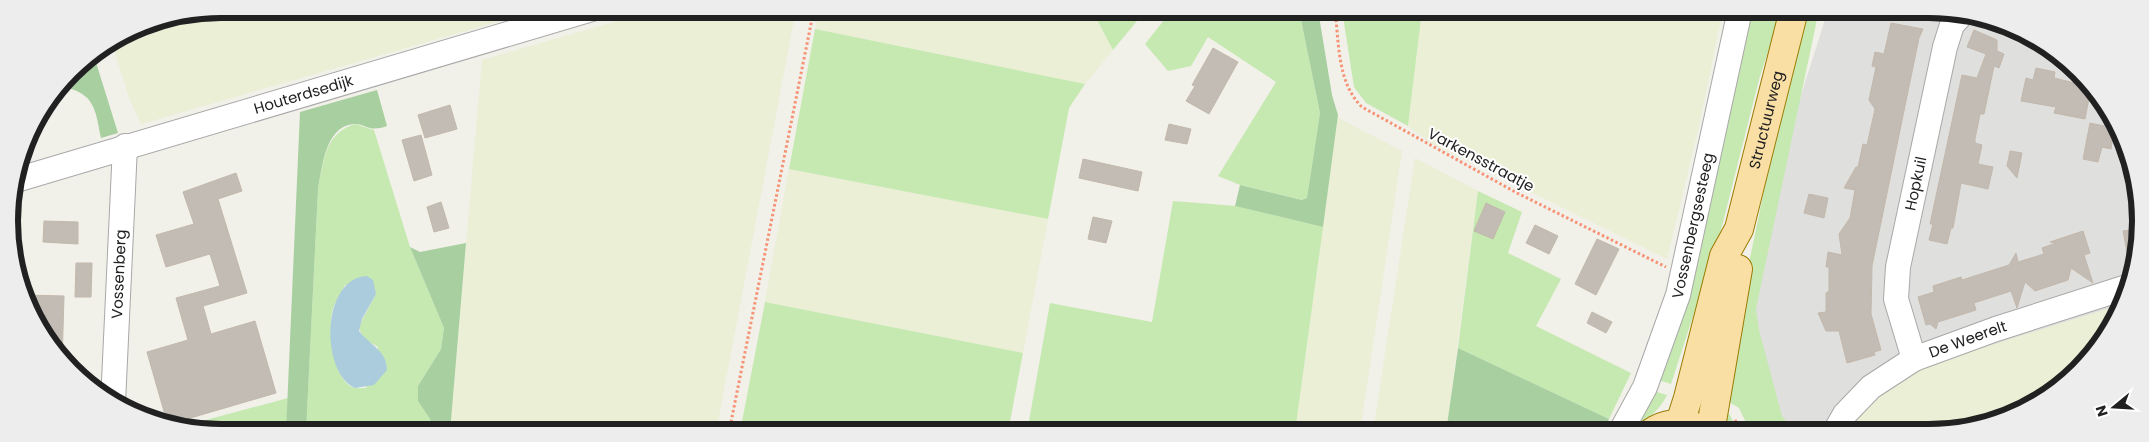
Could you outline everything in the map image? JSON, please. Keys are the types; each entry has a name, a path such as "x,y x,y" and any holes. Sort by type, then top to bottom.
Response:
{"main road":[{"name":"Structuurweg","path":"1712,424 1740,263 1739,229 1792,18"},
{"name":"Structuurweg","path":"1675,424 1716,253 1739,229"}],"street":[{"name":"Houterdsedijk","path":"22,178 561,18"},
{"name":"Vossenbergsesteeg","path":"1624,424 1645,387 1683,276 1738,18"},
{"name":"Hopkuil","path":"1914,359 1896,298 1898,267 1944,47 1952,25 1957,19"},
{"name":"Vossenberg","path":"113,393 125,146"},
{"name":"De Weerelt","path":"1839,424 1845,414 1871,386 1914,359 1996,329 2119,290"}],"path":[{"path":"731,424 812,18"},
{"name":"Varkensstraatje","path":"1336,18 1344,78 1354,100 1362,107 1518,193 1683,276"}],"shaded area":[{"path":"1825,18 1941,18 1968,21 2018,38 2041,52 2072,77 2097,108 2111,131 2128,181 2132,221 2128,261 2111,311 2089,345 2062,374 2018,404 1981,418 1955,423 1783,424 1747,374 1772,187"}],"green space":[{"path":"208,18 511,18 141,124 129,98 114,48 143,33 181,21"},
{"path":"628,18 794,18 718,424 451,424 482,60"},
{"path":"817,18 1096,18 1113,50 1085,84 815,29"},
{"path":"1096,18 1139,18 1113,50"},
{"path":"1166,18 1301,18 1320,113 1307,198 1303,200 1240,185 1218,176 1276,82 1208,37 1191,66 1168,71 1145,44"},
{"path":"1301,18 1319,18 1332,95 1338,115 1323,227 1235,206 1240,185 1302,200 1307,198 1320,113"},
{"path":"1343,18 1421,18 1408,126 1366,103 1354,87"},
{"path":"1421,18 1721,18 1699,126 1667,259 1431,143 1408,126"},
{"path":"1743,18 1779,18 1760,76 1721,230 1671,384 1655,379"},
{"path":"1802,18 1817,18 1756,309 1759,330 1782,416 1788,424 1747,424 1739,408 1721,397 1784,95"},
{"path":"815,29 1085,84 1069,108 1048,219 789,169"},
{"path":"96,61 118,133 101,138 93,107 84,95 68,88 77,77"},
{"path":"377,90 387,126 371,128 353,124 344,127 336,132 323,160 318,189 306,424 286,424 300,112"},
{"path":"1338,115 1340,119 1402,151 1361,424 1296,424"},
{"path":"355,124 374,130 410,247 444,328 441,349 418,386 418,401 432,424 306,424 318,189 327,150 337,134","holes":["345,285 376,294 359,326 363,336 378,347 366,388 354,388 344,380 333,352 332,313"]},
{"path":"1415,158 1478,191 1447,424 1374,424"},
{"path":"789,169 1048,219 1023,353 765,302"},
{"path":"1478,191 1522,212 1508,253 1561,279 1536,326 1631,373 1609,419 1458,348"},
{"path":"1173,201 1236,206 1323,227 1296,424 1028,424 1050,303 1152,322"},
{"path":"466,243 451,424 432,424 418,401 418,386 441,349 444,328 410,247 420,252"},
{"path":"765,302 1023,353 1010,424 742,424"},
{"path":"2113,307 2097,334 2072,365 2041,390 2018,404 1981,418 1955,423 1851,424 1873,398 1901,377 1934,363"},
{"path":"1458,348 1609,419 1606,424 1447,424"},
{"path":"1651,390 1667,395 1657,410 1643,424 1635,424"},
{"path":"288,398 286,424 195,423"},
{"path":"1724,410 1730,415 1734,424 1722,424"}],"water":[{"path":"367,276 373,280 376,294 362,319 359,331 381,353 387,370 374,385 355,388 344,379 336,364 331,346 331,327 334,308 341,292 352,281"}],"building":[{"path":"1891,23 1923,29 1919,38 1872,266 1871,314 1881,350 1874,352 1875,355 1847,363 1839,331 1826,331 1818,313 1826,312 1826,293 1829,291 1829,267 1826,267 1828,252 1842,255 1839,234 1850,218 1855,190 1844,188 1856,167 1858,167 1863,144 1867,145 1875,109 1869,100 1876,67 1872,66 1875,52 1884,54"},
{"path":"1974,30 1997,40 1997,51 2004,54 1999,68 1994,66 1984,114 1980,114 1975,139 1975,143 1982,145 1978,164 1993,167 1988,189 1961,183 1953,228 1951,228 1947,244 1929,240 1933,224 1930,224 1962,75 1977,78 1986,54 1967,47"},
{"path":"1213,48 1238,62 1209,114 1186,101 1195,86 1192,85"},
{"path":"2036,68 2055,72 2054,78 2078,84 2089,97 2085,119 2054,113 2056,107 2021,101 2026,78 2033,80"},
{"path":"450,105 457,129 425,138 418,115"},
{"path":"2090,123 2109,127 2113,136 2111,149 2102,147 2098,162 2083,159"},
{"path":"1169,124 1191,129 1187,144 1165,140"},
{"path":"421,135 432,175 414,181 402,140"},
{"path":"2010,151 2022,153 2017,178 2007,166"},
{"path":"1083,159 1142,172 1138,191 1079,178"},
{"path":"236,173 242,191 218,199 247,293 203,306 211,334 255,321 276,393 181,421 166,417 147,352 188,340 176,298 220,286 210,254 166,267 156,235 194,224 183,192"},
{"path":"1809,194 1828,198 1824,218 1804,213"},
{"path":"441,202 449,228 434,232 427,207"},
{"path":"1486,203 1505,212 1493,239 1474,231"},
{"path":"1093,217 1112,221 1106,243 1088,239"},
{"path":"44,221 78,222 78,244 43,242"},
{"path":"1535,225 1558,236 1549,254 1526,243"},
{"path":"2131,230 2128,259 2123,231"},
{"path":"2083,231 2090,253 2084,255 2093,283 2071,268 2068,280 2035,291 2025,282 2017,308 2011,291 1974,303 1976,310 1938,322 1936,329 1930,324 1926,325 1918,297 1934,292 1933,286 1961,277 1962,280 2009,265 2016,253 2018,262 2044,254 2042,248 2056,243 2050,242"},
{"path":"1597,239 1619,249 1596,295 1575,284"},
{"path":"76,263 92,263 91,297 75,297"},
{"path":"32,295 64,296 62,348 45,323"},
{"path":"1592,312 1612,322 1606,333 1587,323"}]}
